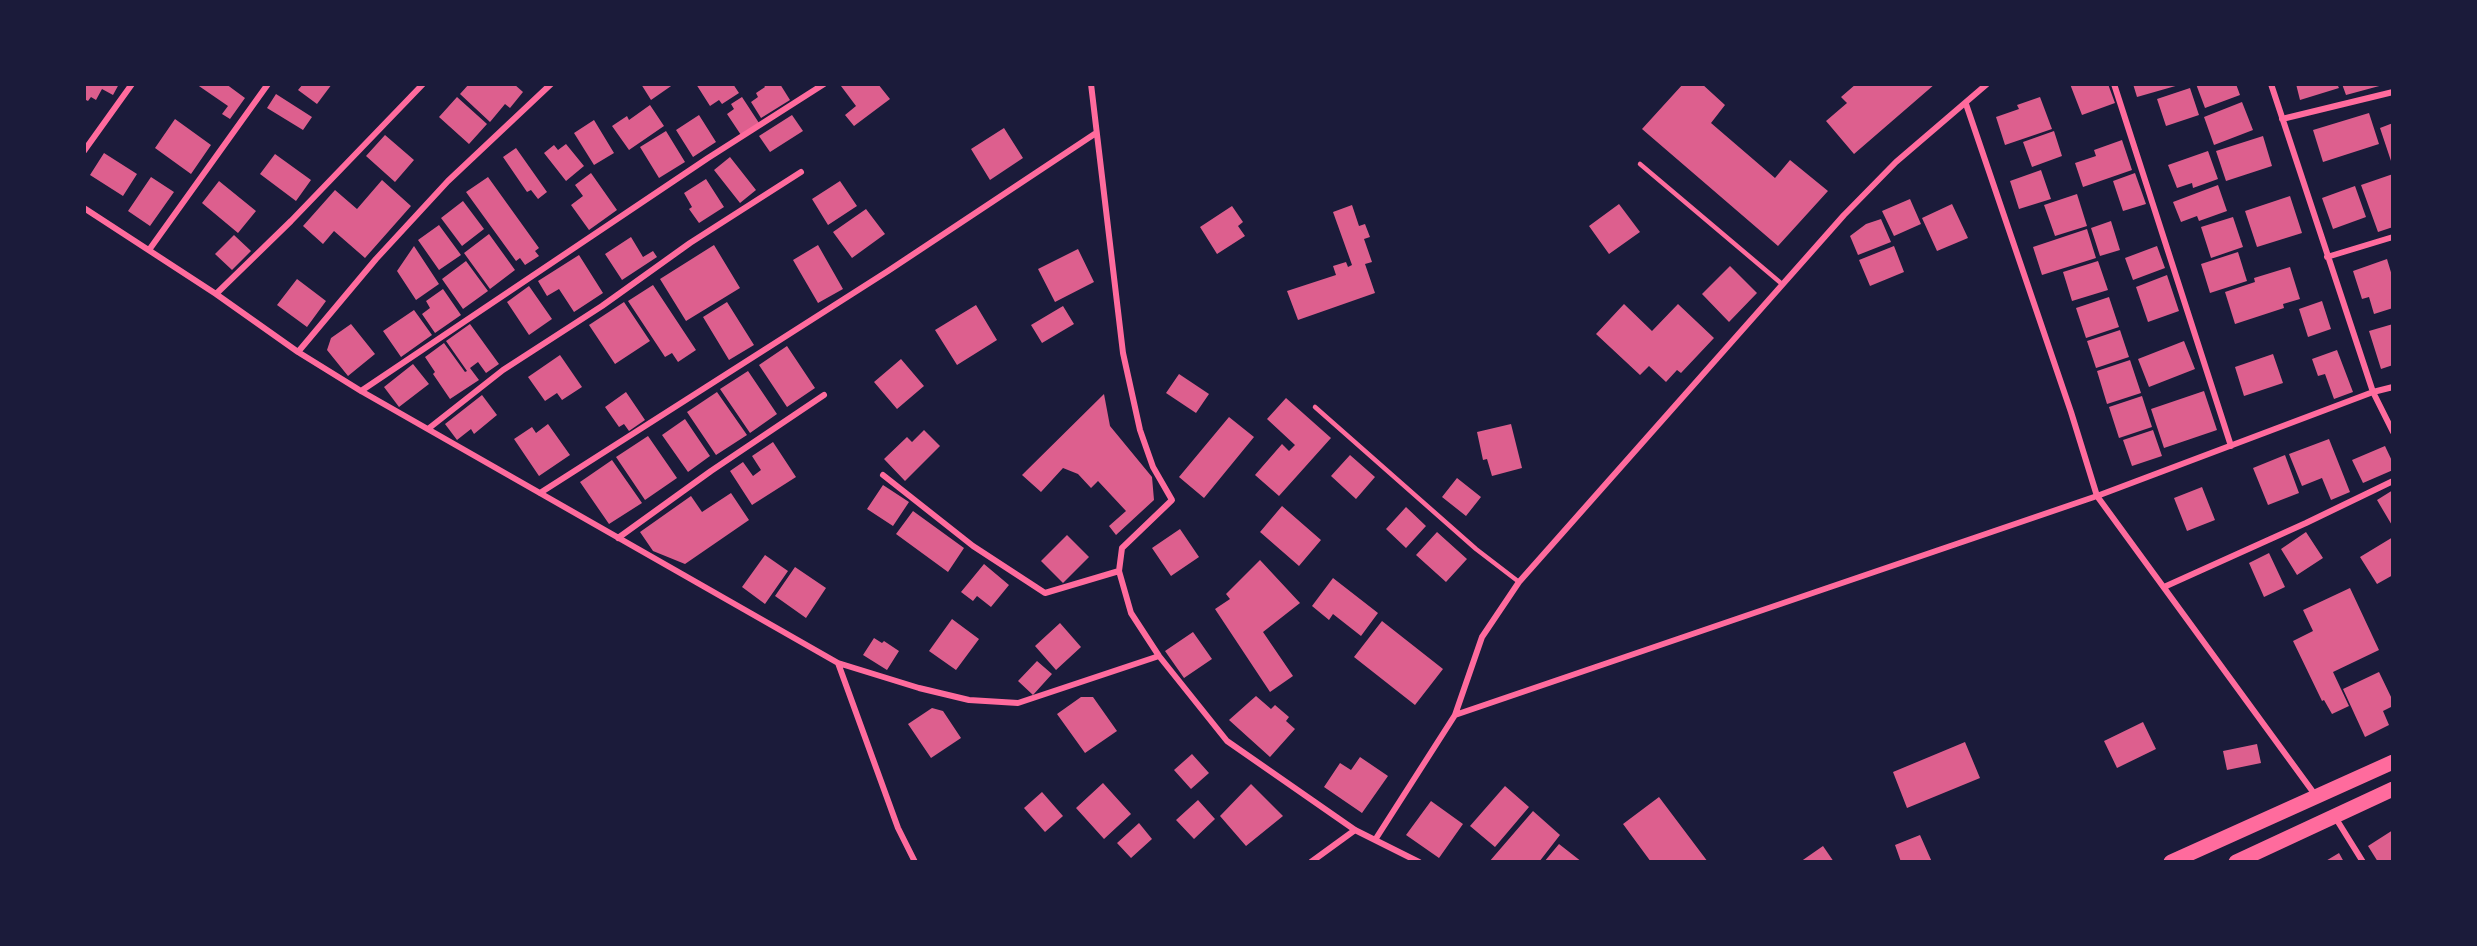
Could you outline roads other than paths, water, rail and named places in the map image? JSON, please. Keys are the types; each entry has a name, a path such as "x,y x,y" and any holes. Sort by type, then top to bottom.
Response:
{"main road":[{"path":"2171,862 2393,762"},
{"path":"2236,862 2393,789"}],"street":[{"path":"84,152 132,84"},
{"path":"149,250 268,84"},
{"path":"216,294 423,84"},
{"path":"298,352 376,259 448,181 551,84"},
{"path":"361,391 708,158 824,84"},
{"path":"1091,84 1124,353 1140,430 1154,467 1172,500 1122,548 1119,571 1131,613 1158,657 1227,741 1355,830 1419,862"},
{"path":"1376,840 1455,715 1482,637 1518,582 1844,215 1889,170 1987,84"},
{"path":"2114,84 2231,446"},
{"path":"2271,84 2373,392 2393,432"},
{"path":"2282,119 2393,92"},
{"path":"1966,104 2071,412 2097,496 2316,796"},
{"path":"540,494 888,271 1096,133"},
{"path":"428,429 503,370 602,306 690,243 801,172"},
{"path":"84,208 216,294 298,352 361,391 838,663 919,688 969,700 1018,704 1158,657"},
{"path":"2327,257 2393,237"},
{"path":"1455,715 2097,496 2373,392 2393,387"},
{"path":"618,538 711,471 824,395"},
{"path":"883,475 973,546 1046,593 1119,571"},
{"path":"2164,587 2306,524 2393,481"},
{"path":"838,663 898,828 915,862"},
{"path":"2335,817 2363,862"},
{"path":"1311,862 1355,830"}],"lane":[{"path":"1640,164 1782,284"},
{"path":"1315,406 1476,549 1518,582"}]}
